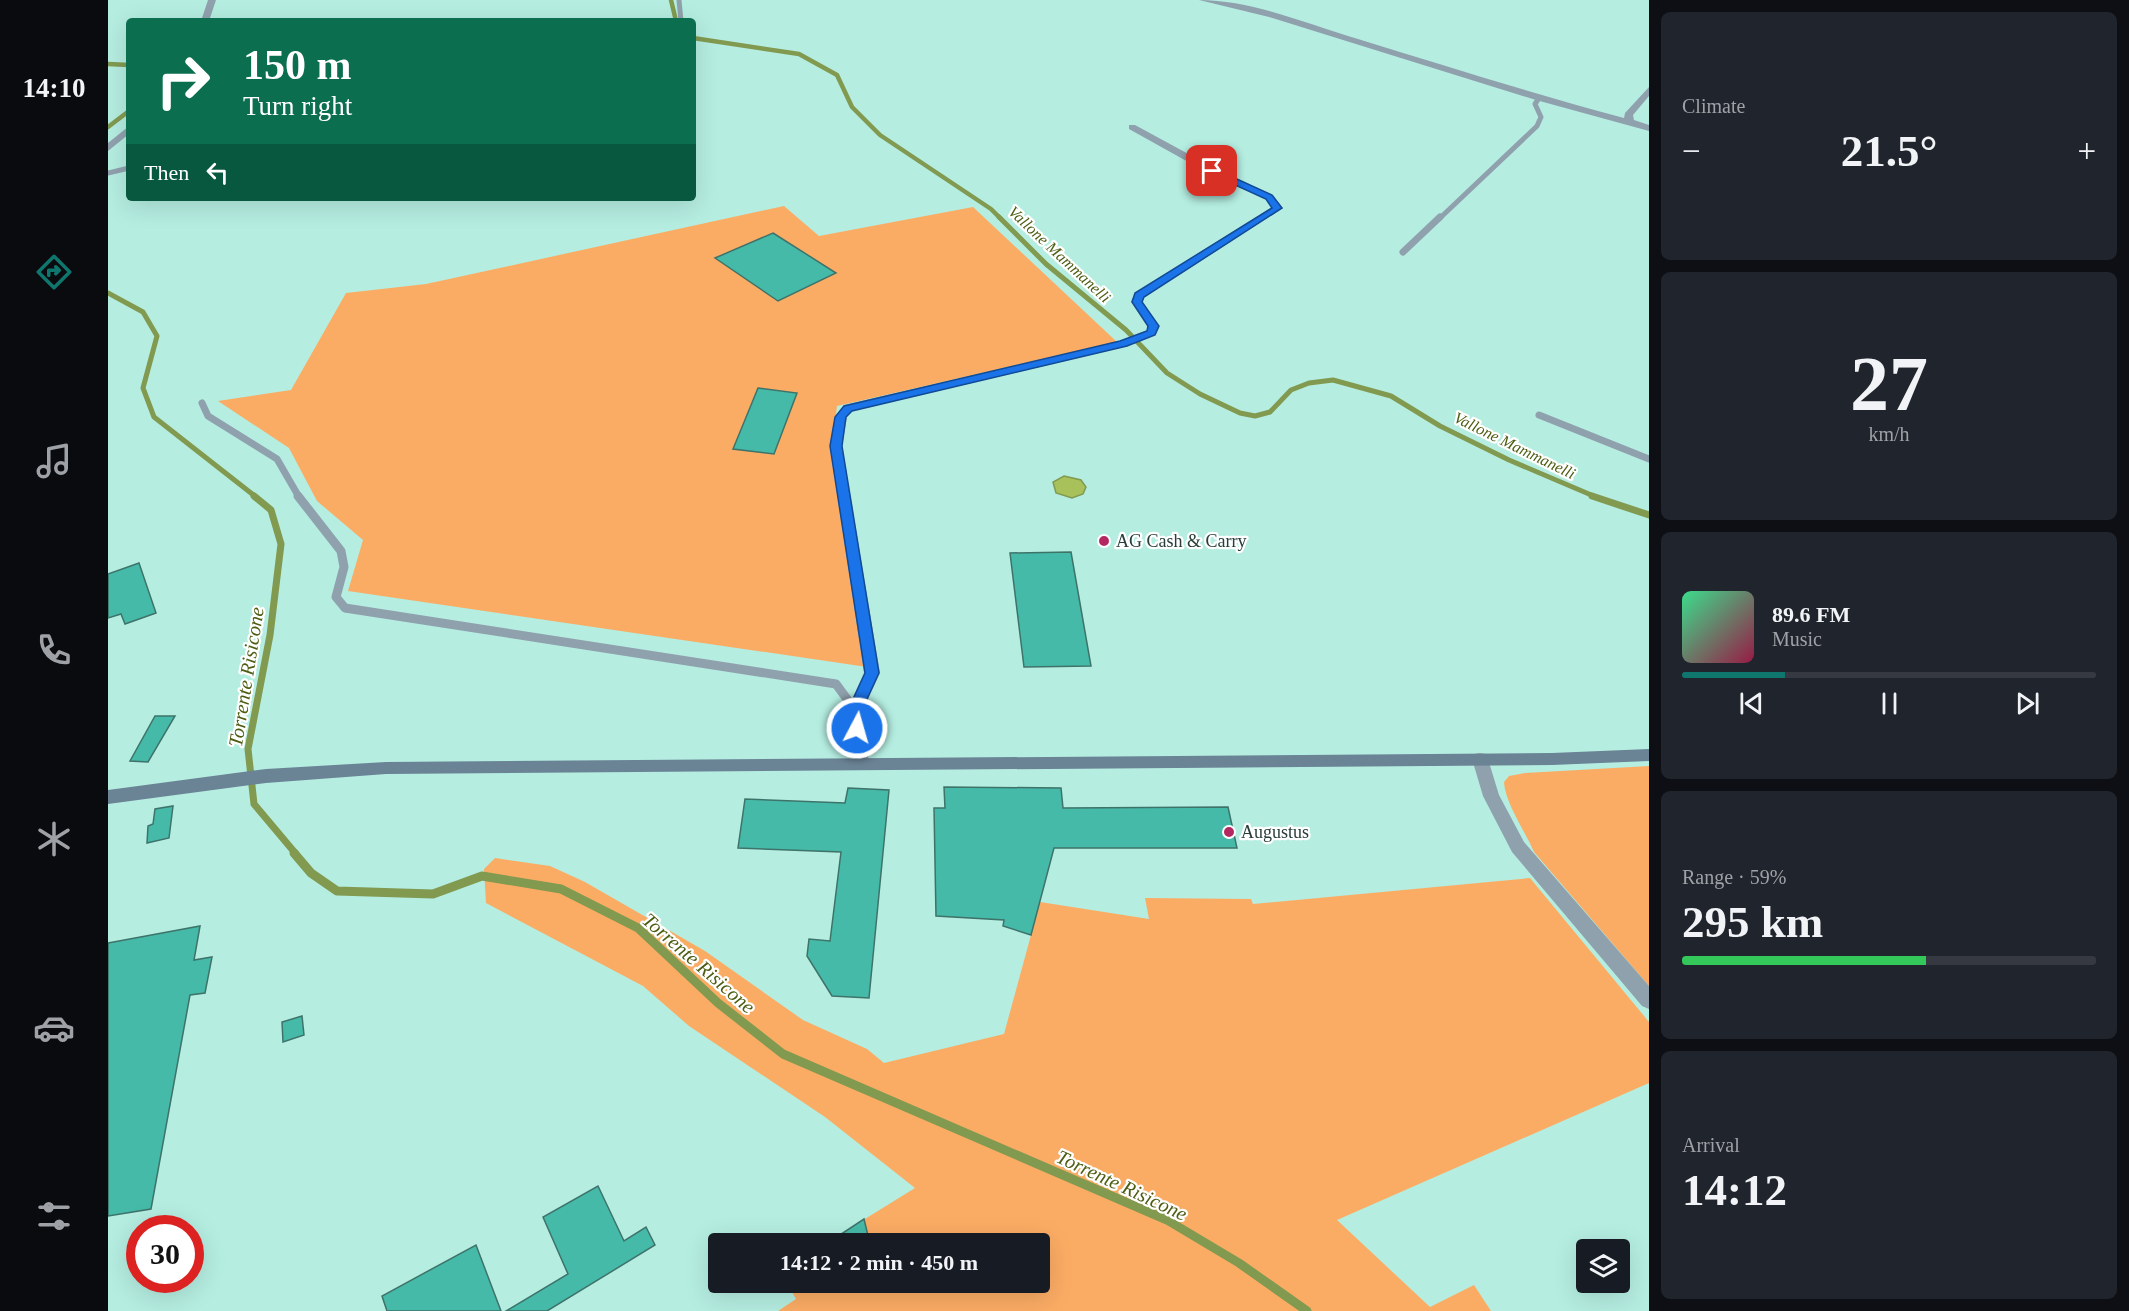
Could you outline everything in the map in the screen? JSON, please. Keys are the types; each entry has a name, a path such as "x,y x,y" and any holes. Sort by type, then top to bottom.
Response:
{"main road":[{"path":"108,797 236,779 386,768 1480,759 1649,755"}],"street":[{"path":"206,18 212,0"},
{"path":"1203,0 1271,15 1539,98 1649,128"},
{"path":"1630,122 1628,115 1649,90"},
{"path":"861,764 855,710 872,673 836,446 840,417 848,408 1124,344 1152,333 1154,326 1137,302 1139,295 1278,208 1269,197 1212,171 1132,127"},
{"path":"108,148 126,132"},
{"path":"1480,759 1491,796 1518,847 1649,1000"}],"lane":[{"path":"679,0 681,18"},
{"path":"1403,252 1537,126 1541,117 1535,104 1539,98"},
{"path":"108,173 126,169"},
{"path":"202,403 208,416 277,459 306,509 332,536 341,551 344,567 336,597 345,608 836,684 855,710"},
{"path":"1539,415 1649,459"}],"shaded area":[{"path":"784,206 819,236 973,207 1117,342 837,406 832,448 867,667 348,591 363,540 317,501 289,448 218,401 291,390 346,293 426,284"},
{"path":"1064,476 1081,480 1086,487 1083,494 1072,498 1056,493 1053,482"},
{"path":"1649,766 1649,986 1534,852 1508,799 1504,782 1509,776 1525,773"},
{"path":"495,858 550,866 585,882 705,951 803,1020 867,1049 884,1063 1004,1034 1040,902 1149,919 1145,898 1251,899 1253,904 1530,878 1649,1022 1649,1083 1337,1220 1430,1307 1474,1285 1491,1311 778,1311 796,1299 793,1293 1050,1293 1050,1233 842,1233 915,1188 825,1117 689,1026 643,986 486,903 484,869"}],"building":[{"path":"773,233 836,273 778,301 715,258"},
{"path":"758,388 797,393 774,454 733,449"},
{"path":"1071,552 1091,666 1024,667 1010,553"},
{"path":"139,563 156,613 125,624 121,614 108,618 108,574"},
{"path":"155,716 175,716 148,762 130,761"},
{"path":"944,787 1061,788 1063,808 1228,807 1237,848 1054,848 1031,935 1003,926 1004,920 936,916 934,808 945,808"},
{"path":"848,788 889,790 869,998 832,996 807,956 809,939 830,941 841,852 738,848 745,799 845,803"},
{"path":"173,806 169,838 147,843 148,826 153,824 155,809"},
{"path":"200,926 194,960 212,957 205,993 190,995 151,1209 108,1216 108,943"},
{"path":"302,1016 304,1035 283,1042 282,1022"},
{"path":"598,1186 624,1241 646,1227 655,1245 547,1311 506,1311 568,1274 543,1217"},
{"path":"864,1219 867,1233 843,1233"},
{"path":"476,1245 501,1311 387,1311 382,1296"}],"waterway":[{"name":"Vallone Mammanelli","path":"671,0 675,18"},
{"name":"Vallone Mammanelli","path":"696,38 799,54 837,75 852,107 880,135 991,209 1046,264 1126,330 1167,373 1200,394 1240,413 1255,416 1270,412 1291,390 1309,383 1333,380 1391,396 1440,426 1509,460 1596,497"},
{"name":"Torrente Risicone","path":"108,64 126,65"},
{"name":"Torrente Risicone","path":"108,127 126,113"},
{"name":"Torrente Risicone","path":"108,293 143,312 157,336 143,388 154,417 256,497"},
{"name":"Torrente Risicone","path":"254,496 271,510 281,544 270,635 248,749 254,804 296,854"},
{"name":"Vallone Mammanelli","path":"1592,496 1649,515"},
{"name":"Torrente Risicone","path":"294,853 311,873 337,891 433,894 482,876 561,889 638,928 718,1003 783,1054 1167,1220 1239,1263 1307,1311"}],"place":[{"name":"AG Cash & Carry","path":"1104,541"},
{"name":"Augustus","path":"1229,832"}],"route":[{"path":"857,728 855,710 872,673 836,446 840,417 848,408 1124,344 1152,333 1154,326 1137,302 1139,295 1278,208 1269,197 1212,171"}]}
